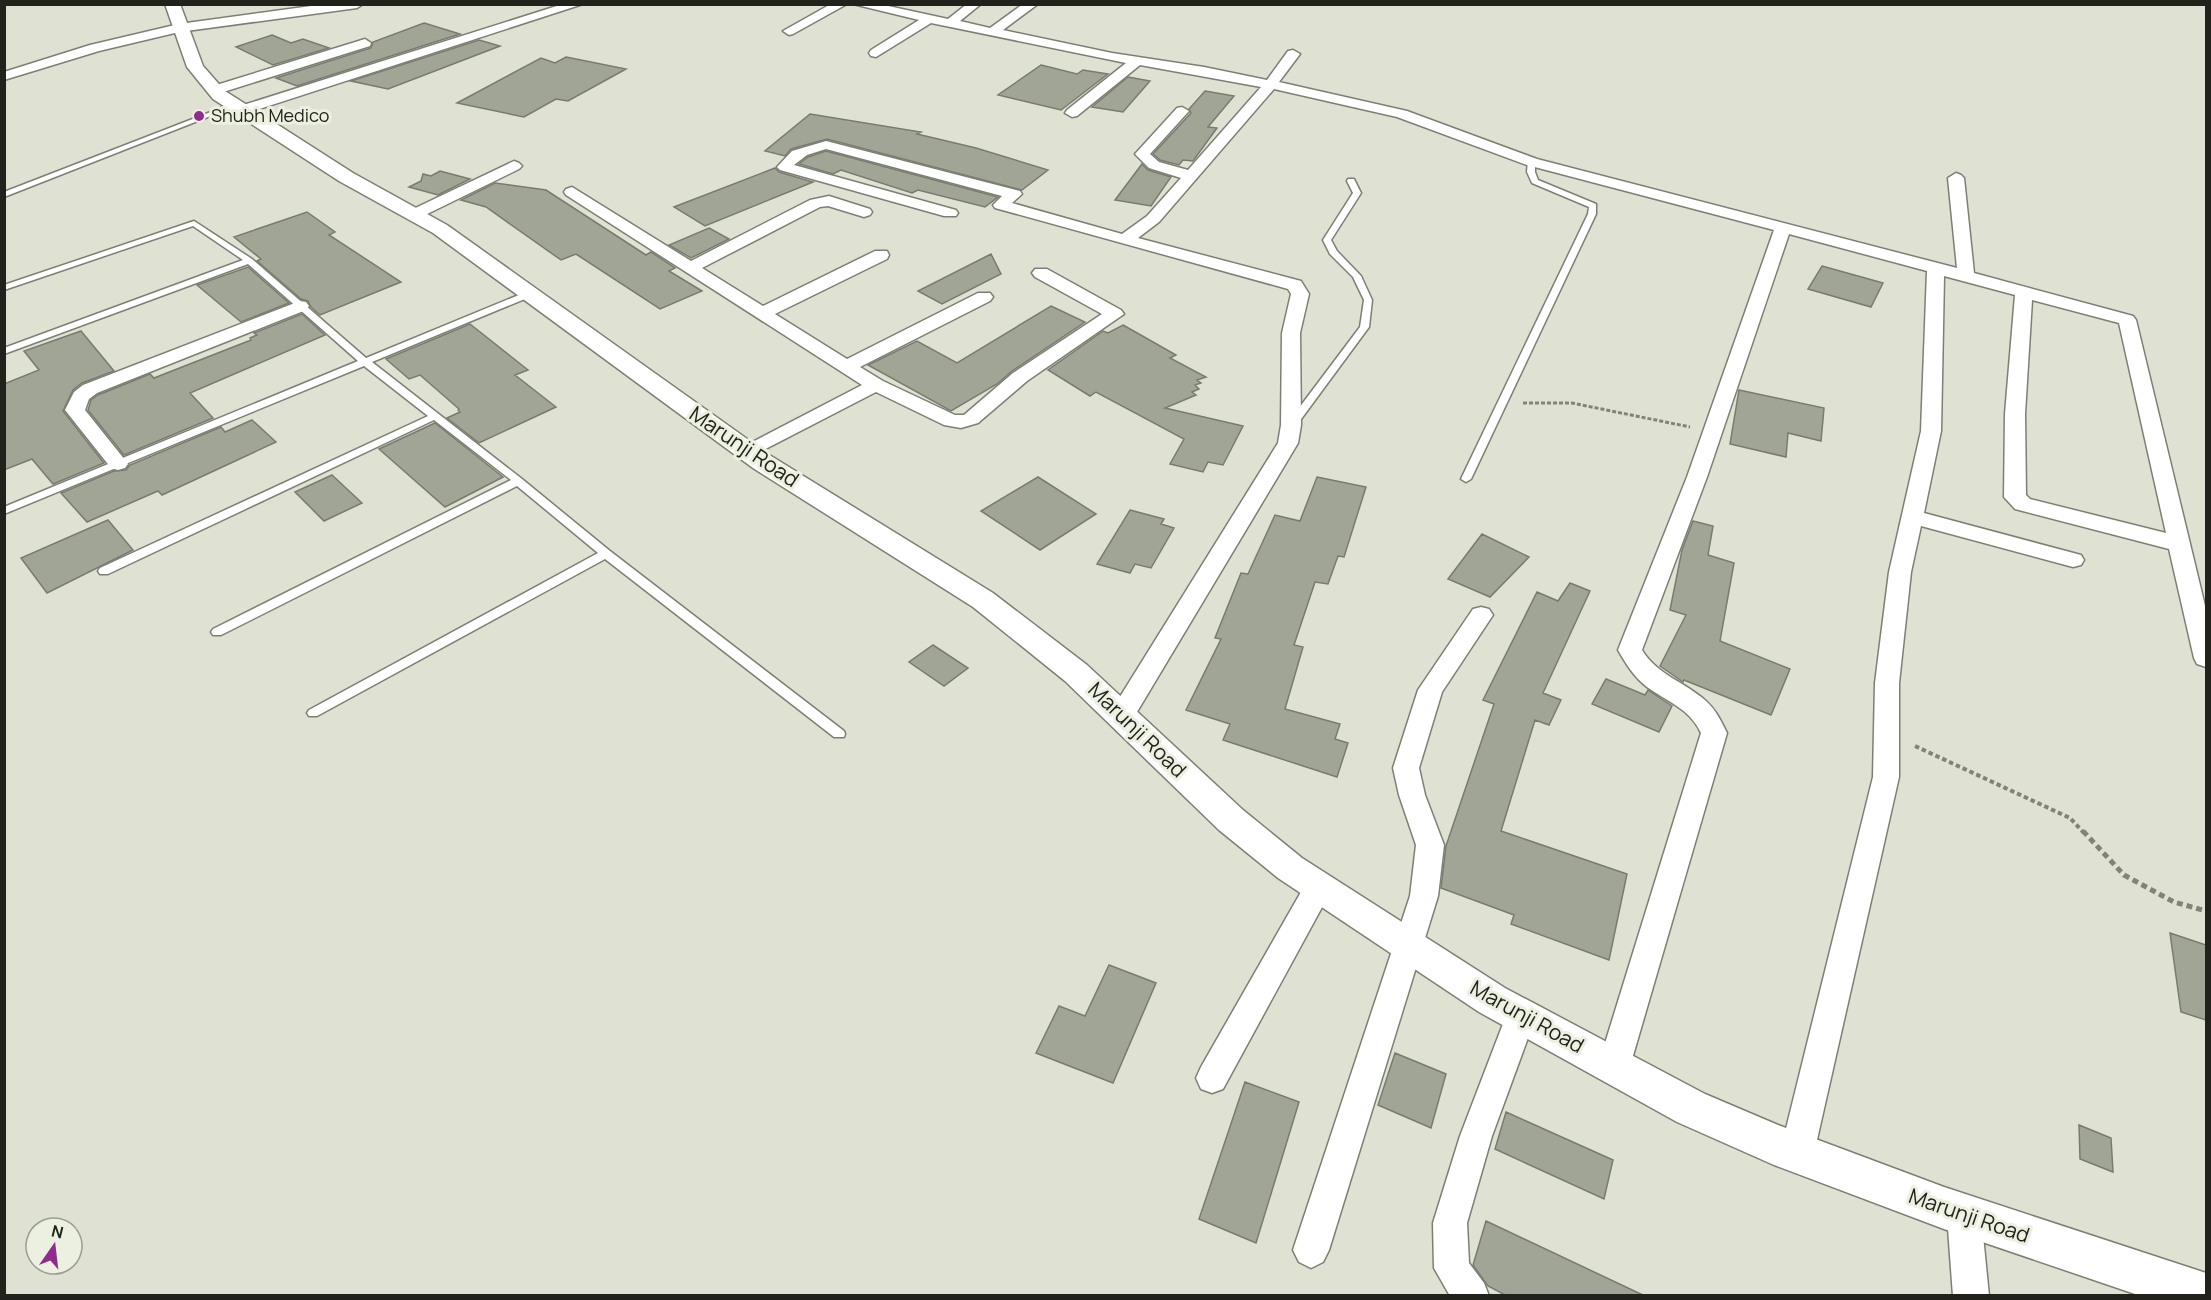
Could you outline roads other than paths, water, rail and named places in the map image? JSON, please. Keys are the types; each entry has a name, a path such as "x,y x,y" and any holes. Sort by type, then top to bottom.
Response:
{"street":[{"path":"4,76 95,48 176,16 357,4"},
{"path":"230,102 577,4"},
{"path":"789,31 841,4"},
{"path":"950,23 975,4"},
{"path":"994,31 1032,4"},
{"path":"867,5 1112,57 1270,84 1402,114 1531,162 1966,275 2127,320 2206,658"},
{"name":"Marunji Road","path":"176,16 195,67 230,102 345,177 440,229 748,452 983,600 1076,673 1231,820 1290,868 1492,1000 1691,1108 1797,1153 1964,1215 2206,1295"},
{"path":"876,53 929,19"},
{"path":"230,102 365,43"},
{"path":"1125,240 1154,219 1293,54"},
{"path":"1072,113 1138,60"},
{"path":"1182,111 1142,154 1144,159 1154,165 1191,176"},
{"path":"950,213 785,167 789,159 801,151 826,146 1014,194 1001,205 1295,285 1300,294 1291,333 1291,425 1288,443 1122,715"},
{"path":"415,214 514,166"},
{"path":"1956,178 1966,275"},
{"path":"572,192 690,268 764,312 846,367 876,385 951,421 961,422 971,419 1020,377 1115,314 1041,273"},
{"path":"690,268 816,203 829,201 864,212"},
{"path":"1614,1066 1714,733 1706,716 1638,666 1630,650 1713,431 1783,228"},
{"path":"764,312 881,255"},
{"path":"1797,1153 1886,777 1887,683 1900,572 1931,431 1936,268"},
{"path":"2024,291 2015,414 2015,497 2023,504 2180,544"},
{"path":"846,367 984,297"},
{"path":"118,464 75,410 81,396 90,389 300,306"},
{"path":"748,452 876,385"},
{"path":"1912,517 2073,560"},
{"path":"1311,1250 1424,896 1430,845 1412,795 1406,768 1430,690 1481,615"},
{"path":"1212,1078 1319,887"},
{"path":"1472,1296 1452,1268 1450,1223 1476,1136 1521,1016"},
{"path":"1964,1215 1971,1296"}],"lane":[{"path":"4,195 230,102"},
{"path":"1466,479 1592,214 1593,206 1535,181 1531,172 1531,162"},
{"path":"1291,425 1364,327 1368,300 1357,276 1333,252 1327,240 1357,193 1351,182"},
{"path":"4,288 194,223 249,261 365,362 518,481 606,554 839,734"},
{"path":"4,351 249,261"},
{"path":"4,511 529,294"},
{"path":"104,571 435,416"},
{"path":"218,632 518,481"},
{"path":"314,713 606,554"}],"place":[{"name":"Shubh Medico","path":"199,116"}]}
